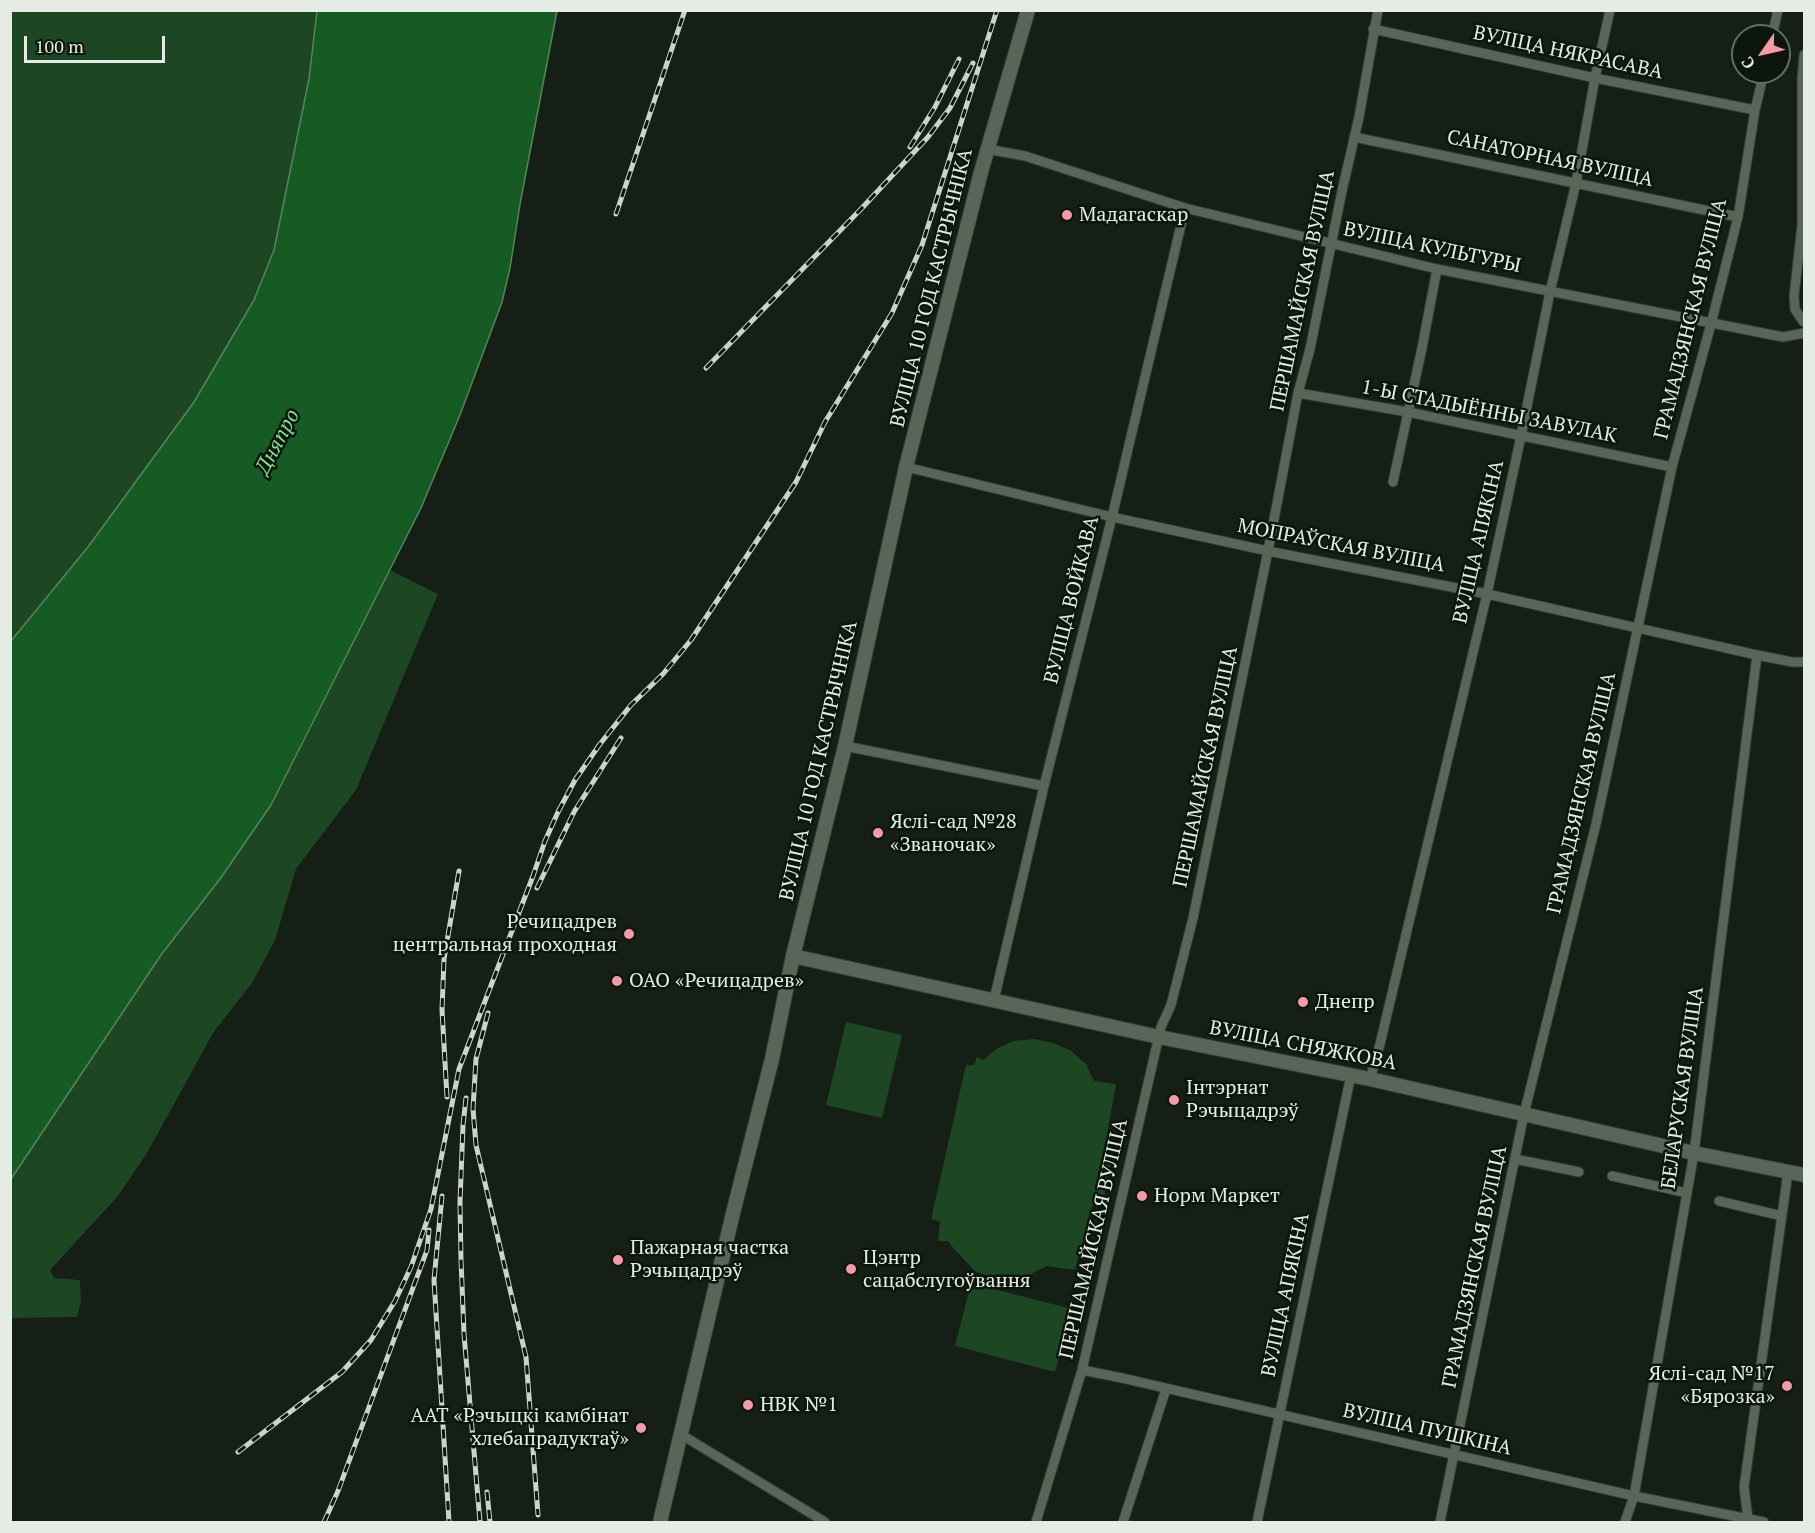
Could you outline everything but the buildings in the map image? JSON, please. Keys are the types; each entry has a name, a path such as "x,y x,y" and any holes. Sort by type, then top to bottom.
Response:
{"street":[{"name":"ВУЛІЦА 10 ГОД КАСТРЫЧНІКА","path":"660,1522 772,1059 793,956 845,746 906,467 987,149 1028,10"},
{"name":"ПЕРШАМАЙСКАЯ ВУЛІЦА","path":"1036,1522 1082,1370 1161,1027 1171,1005 1193,918 1298,393 1310,349 1378,10"},
{"name":"ВУЛІЦА АПЯКІНА","path":"1370,1078 1380,1044 1486,594 1550,292 1576,183 1610,10"},
{"name":"ВУЛІЦА НЯКРАСАВА","path":"1374,29 1595,78 1755,110"},
{"path":"1804,55 1802,225 1794,296 1794,309 1804,322"},
{"name":"ГРАМАДЗЯНСКАЯ ВУЛІЦА","path":"1440,1522 1524,1114 1596,824 1672,467 1738,217 1761,84"},
{"name":"САНАТОРНАЯ ВУЛІЦА","path":"1354,137 1738,217"},
{"name":"ВУЛІЦА КУЛЬТУРЫ","path":"987,149 1025,156 1185,208 1437,269 1783,337 1804,333"},
{"name":"ВУЛІЦА ВОЙКАВА","path":"994,1000 1185,208"},
{"path":"1393,482 1437,269"},
{"name":"1-Ы СТАДЫЁННЫ ЗАВУЛАК","path":"1298,393 1408,412 1672,467"},
{"name":"МОПРАЎСКАЯ ВУЛІЦА","path":"906,467 1112,517 1268,551 1486,594 1757,656 1804,662"},
{"name":"БЕЛАРУСКАЯ ВУЛІЦА","path":"1624,1522 1634,1496 1694,1153 1757,656"},
{"path":"845,746 1044,786"},
{"name":"ВУЛІЦА СНЯЖКОВА","path":"793,956 1159,1037 1370,1078 1694,1153 1804,1175"},
{"name":"ВУЛІЦА АПЯКІНА","path":"1257,1522 1351,1075"},
{"path":"1515,1159 1579,1172"},
{"path":"1748,1520 1744,1486 1788,1172"},
{"path":"1612,1176 1687,1193"},
{"path":"1719,1201 1782,1216"},
{"name":"ВУЛІЦА ПУШКІНА","path":"1082,1370 1634,1496 1764,1522"},
{"path":"1123,1522 1166,1389"},
{"path":"682,1435 825,1522"}],"shaded area":[{"path":"11,11 317,11 309,79 274,250 254,300 194,402 88,547 11,641"},
{"path":"390,570 438,594 356,790 296,869 275,940 252,983 213,1033 147,1153 118,1196 50,1270 54,1278 80,1280 81,1301 77,1317 11,1318 11,1179 161,955 220,879 271,805"},
{"path":"846,1022 902,1035 882,1118 826,1105"},
{"path":"1034,1039 1070,1050 1086,1064 1094,1081 1116,1084 1105,1147 1114,1150 1102,1207 1092,1206 1075,1270 1047,1266 1023,1278 1000,1280 975,1271 948,1241 938,1241 940,1222 931,1219 966,1065 974,1065 977,1057 983,1060 998,1048 1013,1041"},
{"path":"971,1283 1072,1309 1055,1372 955,1346"}],"water":[{"name":"Дняпро","path":"317,11 557,11 502,302 460,415 421,508 271,805 220,879 161,955 11,1179 11,641 88,547 194,402 254,300 274,250 309,79"}],"railway":[{"path":"616,214 685,10"},
{"path":"238,1452 342,1372 371,1340 395,1301 411,1267 431,1209 459,1069 558,812 575,780 600,744 631,705 663,674 691,640 796,482 825,422 892,313 922,245 997,10"},
{"path":"910,147 935,107 959,59"},
{"path":"706,368 928,137 950,108 973,63"},
{"path":"537,888 574,812 621,738"},
{"path":"447,1097 442,1010 444,959 459,871"},
{"path":"488,1013 476,1059 473,1109 476,1145 526,1357 538,1515"},
{"path":"466,1098 460,1202 461,1260 464,1334 480,1522"},
{"path":"442,1196 434,1280 449,1522"},
{"path":"324,1522 338,1491 427,1250 429,1230"},
{"path":"487,1492 490,1522"}],"place":[{"name":"Мадагаскар","path":"1067,215"},
{"name":"Яслі-сад №28 «Званочак»","path":"878,833"},
{"name":"Речицадрев центральная проходная","path":"629,934"},
{"name":"ОАО «Речицадрев»","path":"617,981"},
{"name":"Днепр","path":"1303,1002"},
{"name":"Інтэрнат Рэчыцадрэў","path":"1174,1100"},
{"name":"Норм Маркет","path":"1142,1196"},
{"name":"Пажарная частка Рэчыцадрэў","path":"618,1260"},
{"name":"Цэнтр сацабслугоўвання","path":"851,1269"},
{"name":"Яслі-сад №17 «Бярозка»","path":"1787,1386"},
{"name":"НВК №1","path":"748,1405"},
{"name":"ААТ «Рэчыцкі камбінат хлебапрадуктаў»","path":"641,1428"}]}
